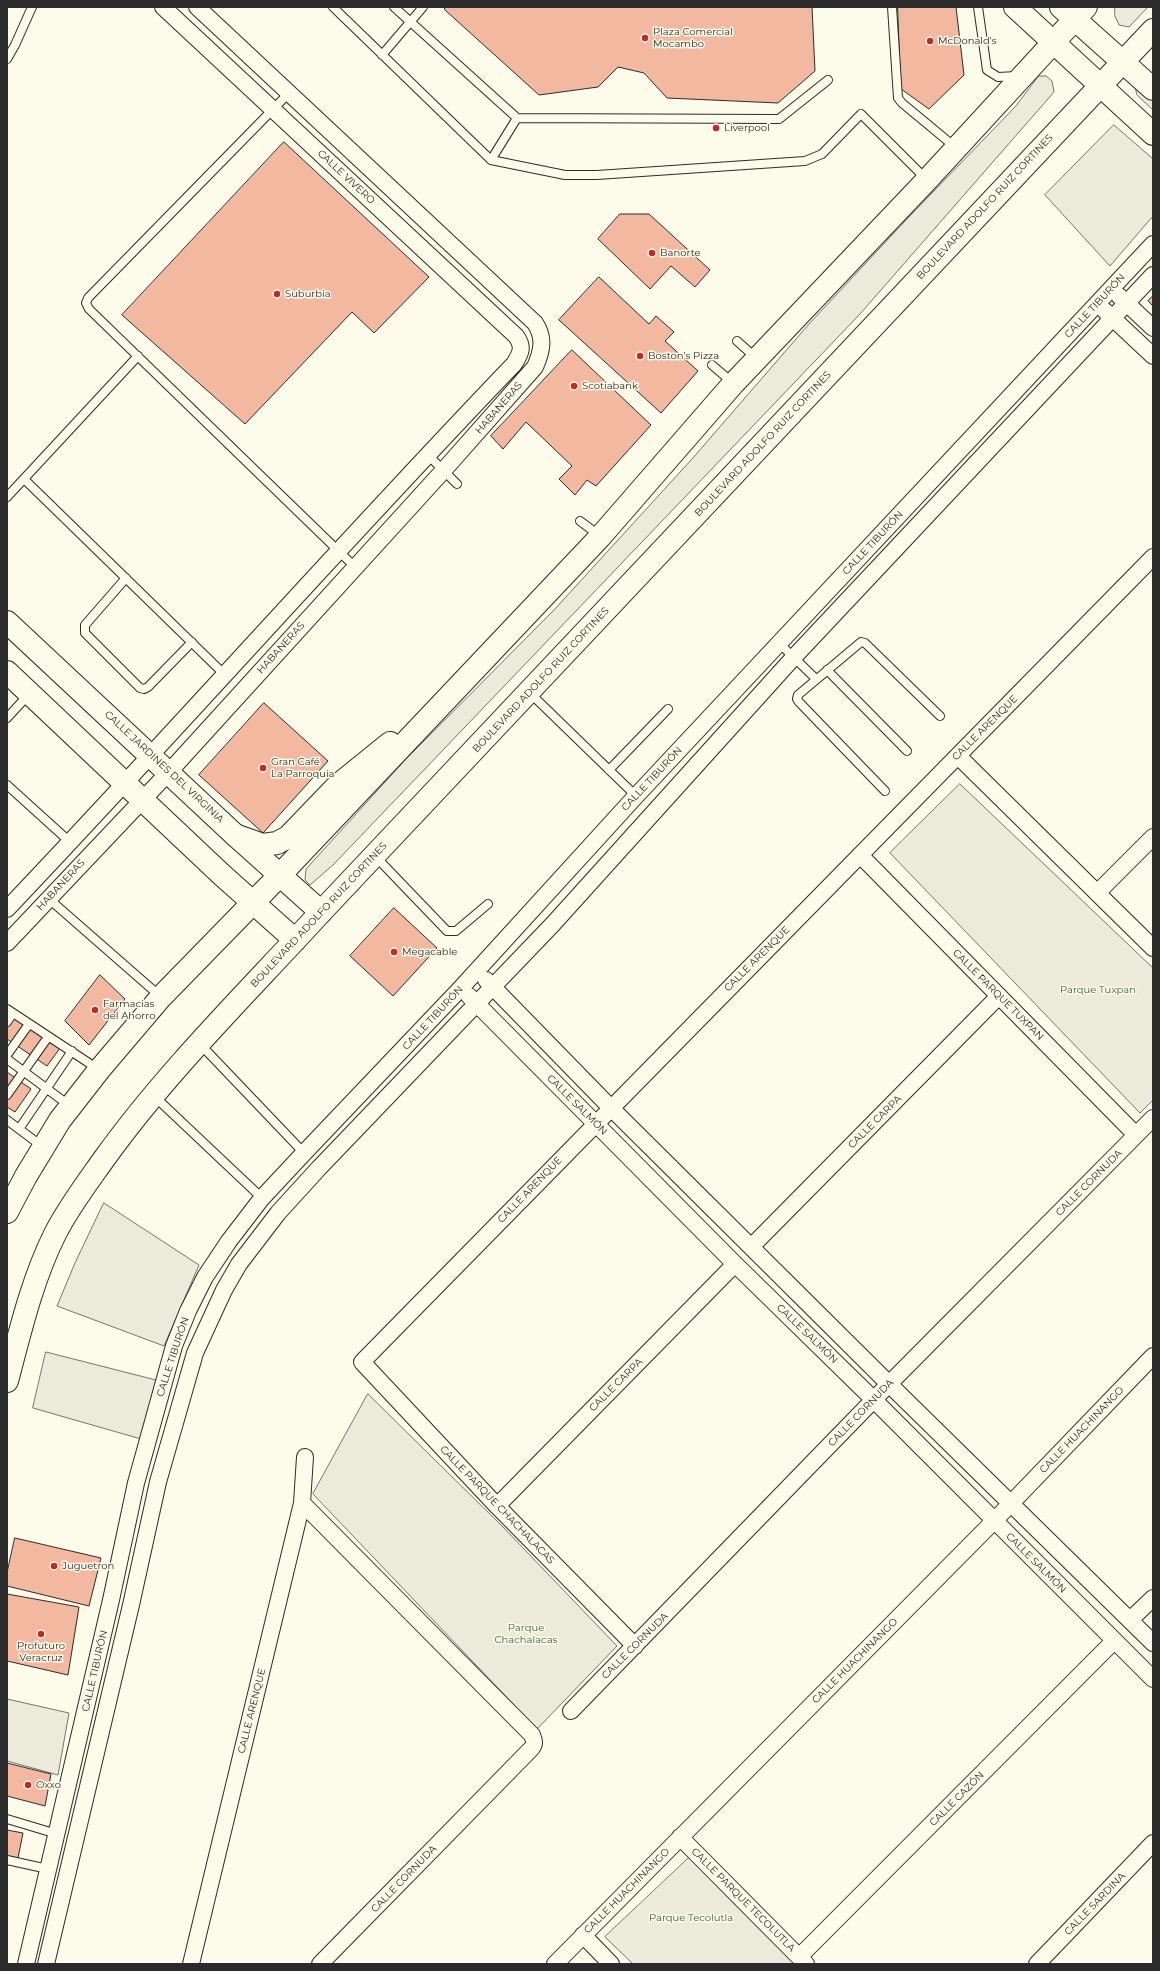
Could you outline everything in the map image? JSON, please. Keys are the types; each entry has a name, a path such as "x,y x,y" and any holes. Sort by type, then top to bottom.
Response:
{"main road":[{"path":"1015,7 1153,134"},
{"path":"7,1212 43,1147 60,1120 99,1070 161,997 280,875 600,537 733,384 927,180 955,147 1053,43 1074,11 1122,61 1153,90"},
{"name":"BOULEVARD ADOLFO RUIZ CORTINES","path":"7,1381 36,1279 55,1234 81,1191 131,1122 199,1043 321,912 529,693 1100,84 1153,30"},
{"name":"CALLE JARDINES DEL VIRGINIA","path":"7,622 235,835 321,912"},
{"path":"7,672 125,784 295,940"},
{"path":"235,835 263,845 277,843 288,837 338,785 446,700"}],"street":[{"name":"CALLE VIVERO","path":"163,7 516,336 521,343 522,351"},
{"path":"200,8 288,94 420,216 405,233"},
{"name":"HABANERAS","path":"7,943 169,772 443,471 535,366 541,355 543,343 540,330 535,323 420,216"},
{"name":"CALLE TIBURÓN","path":"26,1964 111,1600 136,1483 174,1346 188,1311 205,1277 229,1241 262,1198 304,1152 476,971 636,796 1153,244"},
{"name":"CALLE TIBURÓN","path":"46,1964 131,1605 158,1482 195,1353 224,1290 249,1249 319,1168 553,924 794,657 1153,275"},
{"path":"1112,289 1153,328"},
{"path":"1097,305 1153,356"},
{"name":"HABANERAS","path":"7,909 125,784 224,674 427,454 514,364 522,351"},
{"path":"969,439 984,454"},
{"name":"CALLE ARENQUE","path":"362,1362 610,1107 1153,557"},
{"path":"286,607 303,624"},
{"path":"958,756 1153,948"},
{"path":"1097,893 1153,837"},
{"name":"CALLE PARQUE TUXPAN","path":"860,855 1136,1135"},
{"path":"476,971 610,1107 889,1384 1153,1643"},
{"name":"CALLE SALMÓN","path":"460,988 735,1264 874,1400 1153,1679"},
{"name":"CALLE CARPA","path":"751,1247 999,996"},
{"name":"CALLE CORNUDA","path":"571,1710 889,1384 1153,1118"},
{"name":"CALLE CARPA","path":"497,1506 735,1264"},
{"name":"CALLE HUACHINANGO","path":"555,1964 994,1521 1153,1356"},
{"name":"CALLE PARQUE CHACHALACAS","path":"362,1362 497,1506 635,1646"},
{"name":"CALLE ARENQUE","path":"191,1964 302,1503 306,1457"},
{"name":"CALLE CORNUDA","path":"302,1503 532,1736 535,1741 534,1746 320,1964"},
{"path":"1130,1620 1153,1598"},
{"name":"CALLE CAZÓN","path":"802,1961 1114,1641"},
{"name":"CALLE PARQUE TECOLUTLA","path":"680,1837 802,1961"},
{"name":"CALLE SARDINA","path":"1037,1964 1153,1843"},
{"path":"583,1935 611,1964"}],"lane":[{"path":"7,59 32,7"},
{"path":"333,7 491,160 565,175 597,175 805,161 822,154 861,114 927,180"},
{"path":"394,7 517,118 779,119 828,80"},
{"path":"382,55 423,7"},
{"path":"892,7 898,98 955,147"},
{"path":"978,7 987,70 998,77 1022,76"},
{"path":"288,94 88,298 86,303 89,309 355,566"},
{"path":"491,160 517,118"},
{"path":"737,340 757,358"},
{"path":"7,497 138,356"},
{"path":"712,365 733,384"},
{"path":"427,454 457,484"},
{"path":"24,479 224,674"},
{"path":"580,521 600,537"},
{"path":"126,578 85,624 84,629 85,633 140,688 144,689 192,642"},
{"path":"885,791 799,702 797,699 798,695 857,644 865,643 940,716"},
{"path":"780,644 816,680"},
{"path":"827,670 907,751"},
{"path":"7,718 30,693"},
{"path":"529,693 636,796"},
{"path":"608,770 668,709"},
{"path":"7,785 70,842"},
{"path":"374,856 448,931 456,932 488,904"},
{"path":"49,899 161,997"},
{"path":"7,1022 10,1011 99,1070"},
{"path":"7,1055 29,1024"},
{"path":"7,1095 48,1037"},
{"path":"199,1043 304,1152"},
{"path":"19,1130 72,1051"},
{"path":"7,1059 70,1107"},
{"path":"154,1096 262,1198"},
{"path":"7,1120 43,1147"},
{"path":"7,1819 57,1834"},
{"path":"7,1860 48,1869"}],"green space":[{"path":"1115,7 1148,7 1129,27 1119,25 1115,16"},
{"path":"1039,76 1046,76 1052,81 1054,92 860,314 333,865 310,885 305,880 306,869 406,759 554,610 692,459 809,324 906,220 1015,107"},
{"path":"1136,89 1143,90 1153,99 1153,110 1137,95"},
{"path":"1114,125 1153,159 1153,216 1110,266 1045,195"},
{"name":"Parque Tuxpan","path":"960,784 1153,968 1153,1100 1140,1113 890,853"},
{"path":"104,1203 199,1265 164,1346 57,1306 75,1263"},
{"path":"46,1352 156,1380 141,1439 33,1408"},
{"name":"Parque Chachalacas","path":"368,1394 502,1526 617,1646 537,1729 313,1494"},
{"path":"7,1699 69,1713 58,1775 7,1761"},
{"name":"Parque Tecolutla","path":"694,1853 797,1964 633,1964 605,1937"}],"building":[{"name":"Plaza Comercial Mocambo","path":"445,7 812,7 815,71 778,103 667,98 644,73 618,67 598,87 539,95 445,10"},
{"name":"McDonald's","path":"898,7 956,7 964,75 929,109 901,89"},
{"name":"Suburbia","path":"284,142 429,277 374,333 352,312 245,424 122,315"},
{"name":"Banorte","path":"620,214 649,214 710,270 695,287 671,266 650,289 598,239"},
{"name":"Boston's Pizza","path":"599,277 649,324 656,316 674,332 665,341 698,371 661,413 559,320"},
{"path":"1153,296 1153,306 1148,301"},
{"name":"Scotiabank","path":"572,350 651,425 596,486 587,480 575,495 559,479 572,466 526,422 503,449 491,436"},
{"name":"Gran Café La Parroquia","path":"264,703 328,761 263,833 199,775"},
{"name":"Megacable","path":"394,908 437,948 393,996 350,956"},
{"name":"Farmacias del Ahorro","path":"100,975 125,999 89,1045 65,1021"},
{"path":"7,1011 60,1048 47,1066 7,1039"},
{"path":"7,1072 31,1089 15,1112 7,1107"},
{"name":"Juguetron","path":"15,1538 101,1558 89,1606 7,1586 7,1573"},
{"name":"Profuturo Veracruz","path":"7,1594 79,1607 68,1675 7,1661"},
{"name":"Oxxo","path":"7,1763 51,1774 45,1806 7,1796"},
{"path":"7,1830 23,1833 18,1858 7,1856"}],"place":[{"name":"Plaza Comercial Mocambo","path":"645,38"},
{"name":"McDonald's","path":"930,41"},
{"name":"Liverpool","path":"716,128"},
{"name":"Banorte","path":"652,253"},
{"name":"Suburbia","path":"277,294"},
{"name":"Boston's Pizza","path":"640,356"},
{"name":"Scotiabank","path":"574,386"},
{"name":"Gran Café La Parroquia","path":"263,768"},
{"name":"Megacable","path":"394,952"},
{"name":"Farmacias del Ahorro","path":"95,1010"},
{"name":"Juguetron","path":"54,1566"},
{"name":"Profuturo Veracruz","path":"41,1634"},
{"name":"Oxxo","path":"28,1785"}]}
